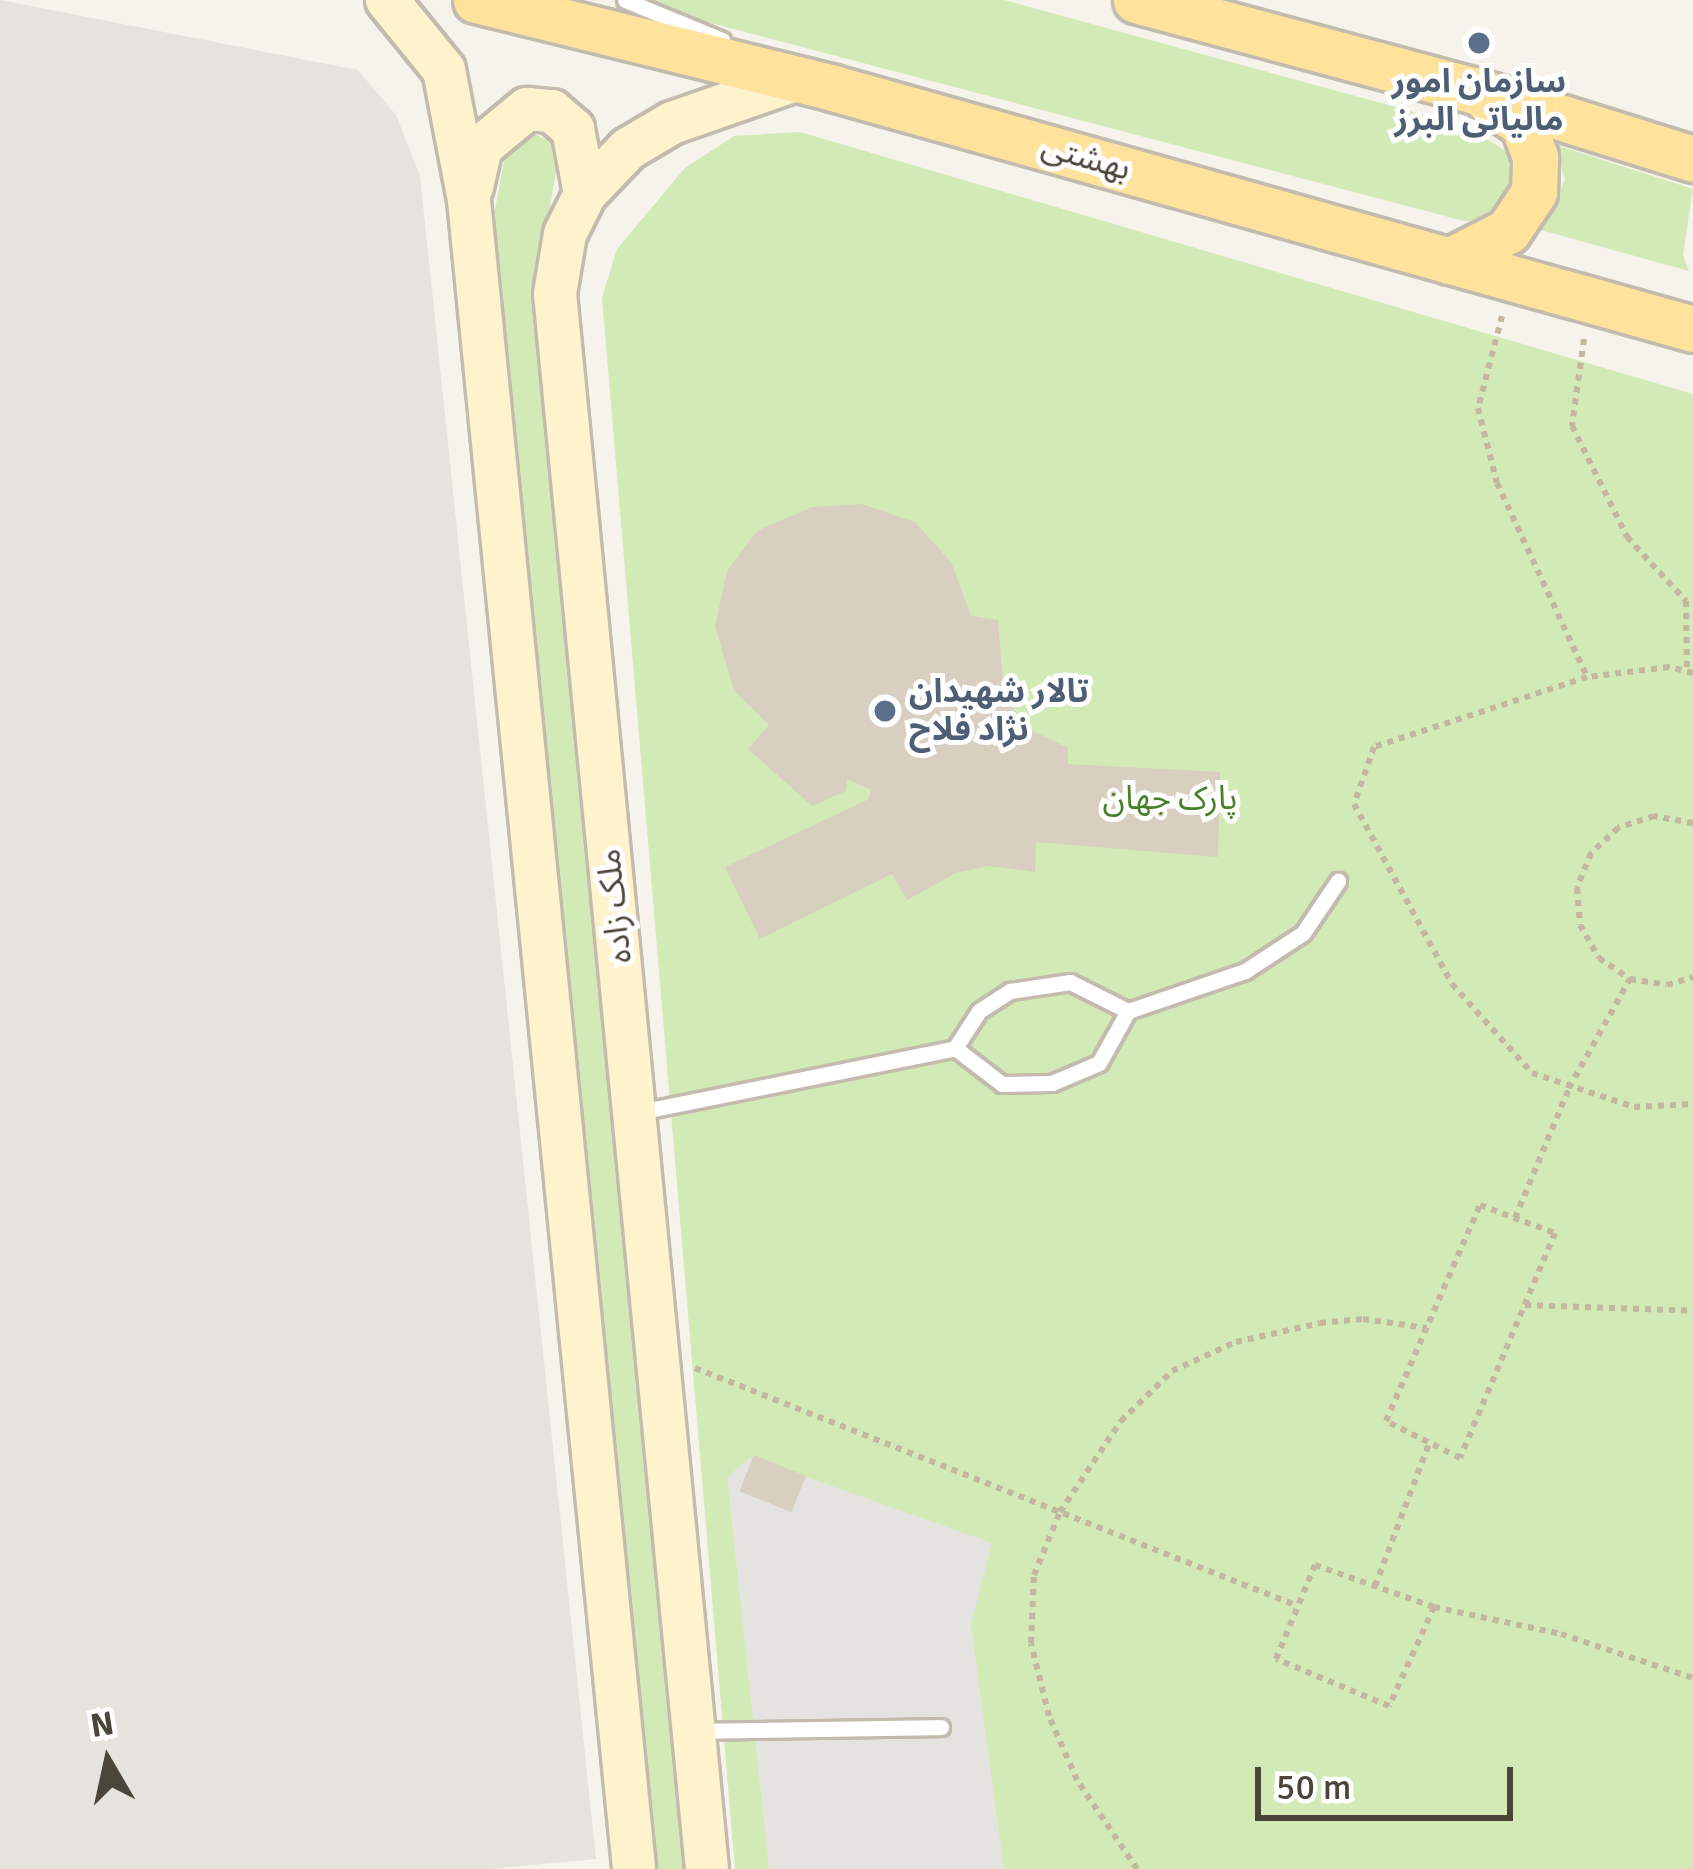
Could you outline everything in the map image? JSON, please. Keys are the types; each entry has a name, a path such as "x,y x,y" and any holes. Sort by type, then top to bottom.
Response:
{"main road":[{"path":"388,0 444,70 469,200 634,1869"},
{"name":"بهشتى","path":"476,0 815,83 1693,328"},
{"path":"1136,0 1473,90 1693,159"},
{"name":"ملک زاده","path":"707,1869 556,322 565,234 585,194 628,149 672,123 815,83"},
{"path":"1450,261 1508,231 1534,193 1535,157 1523,124 1473,90"},
{"path":"469,200 481,147 527,109 552,111 573,129 585,194"}],"lane":[{"path":"625,0 815,83"},
{"path":"955,1048 1002,1084 1052,1083 1099,1063 1127,1011 1245,971 1303,933 1338,881"},
{"path":"636,1113 955,1048 979,1011 1010,991 1070,982 1127,1011"},
{"path":"694,1732 940,1727"}],"path":[{"path":"1512,278 1478,408 1497,483 1588,677"},
{"path":"1590,299 1572,426 1628,537 1686,602 1690,672 1588,677 1374,747 1354,804 1452,984 1532,1073 1634,1107 1693,1104"},
{"path":"1693,823 1654,816 1618,828 1591,853 1576,888 1580,925 1599,958 1630,979 1667,985 1693,976"},
{"path":"1514,1218 1569,1088 1630,979"},
{"path":"1480,1205 1555,1233 1525,1304 1460,1458 1386,1421 1480,1205"},
{"path":"1525,1304 1693,1311"},
{"path":"1138,1869 1077,1780 1048,1716 1031,1643 1034,1575 1060,1512 1120,1421 1172,1371 1235,1342 1320,1323 1363,1318 1426,1328"},
{"path":"658,1354 1298,1606"},
{"path":"1375,1586 1429,1443"},
{"path":"1434,1607 1389,1706 1276,1658 1315,1565 1434,1607 1561,1634 1693,1678"}],"shaded area":[{"path":"0,0 358,70 396,115 420,176 596,1859 488,1869 0,1869"},
{"path":"750,1457 992,1543 971,1625 1004,1869 769,1869 727,1477"}],"green space":[{"path":"623,0 1004,0 1469,127 1516,158 1522,182 1496,218 1464,221"},
{"name":"پارک جهان","path":"800,132 1693,394 1693,1869 735,1869 602,298 617,249 685,168 734,136"},
{"path":"536,135 553,142 558,160 534,301 690,1869 658,1869 492,226 505,155 516,138"},
{"path":"1553,144 1693,189 1683,255 1689,271 1541,230 1565,179"}],"building":[{"name":"تالار شهیدان نژاد فلاح","path":"862,504 915,522 951,562 971,616 998,620 1004,697 1029,729 1068,748 1068,764 1220,772 1218,857 1036,842 1035,872 988,866 956,873 907,900 892,874 760,939 725,867 869,799 871,790 847,779 846,791 812,806 748,749 769,725 734,691 715,626 727,571 757,531 812,507"},
{"path":"754,1455 806,1476 791,1512 739,1491"}],"place":[{"name":"سازمان امور مالیاتی البرز","path":"1479,43"},
{"name":"تالار شهیدان نژاد فلاح","path":"885,711"}]}
